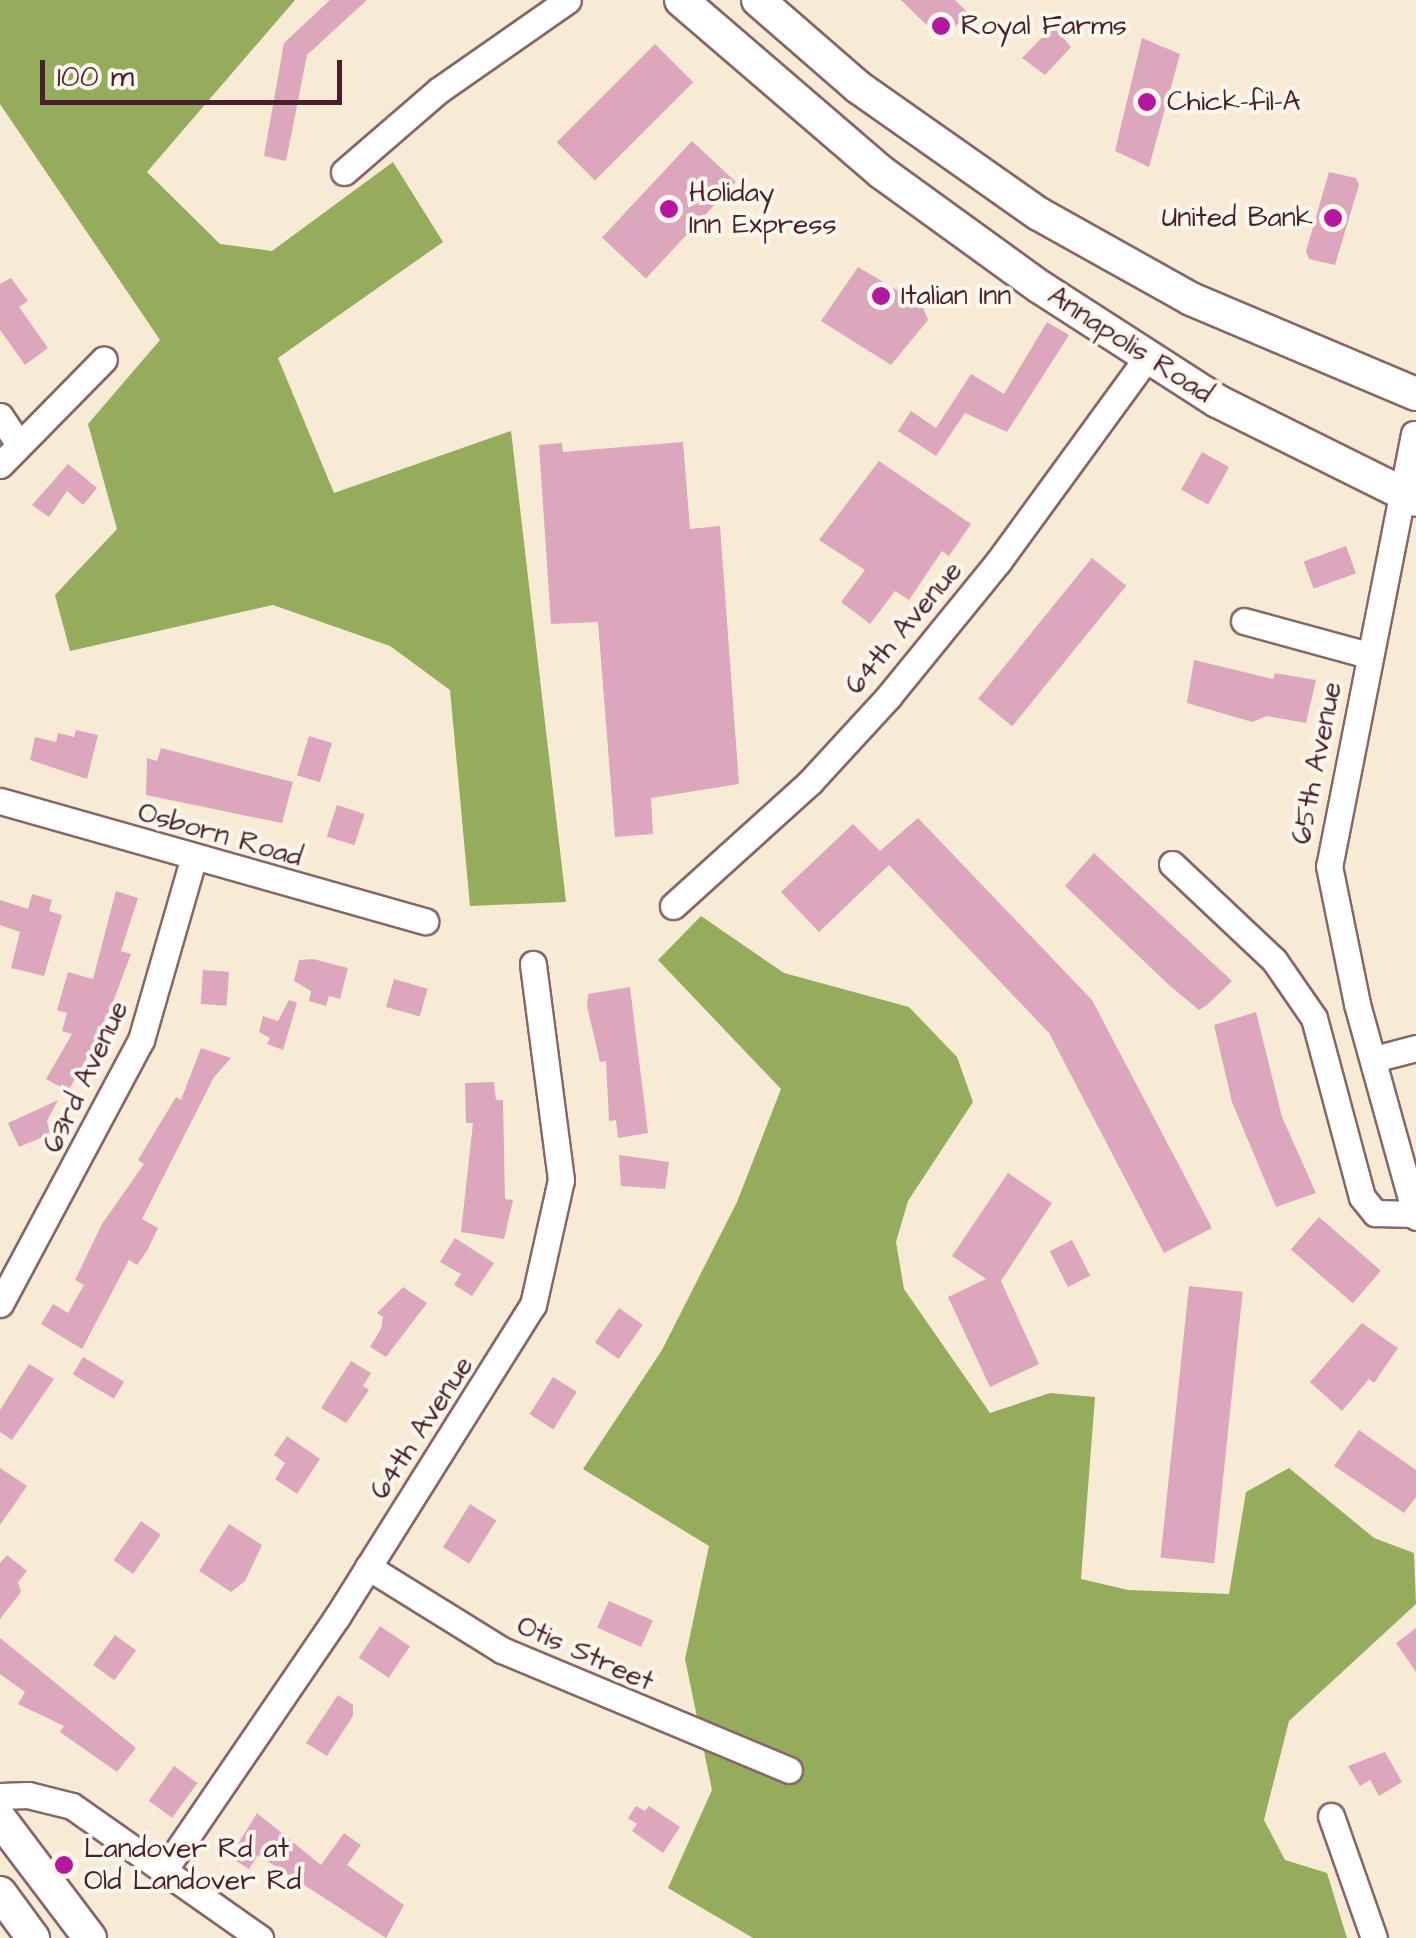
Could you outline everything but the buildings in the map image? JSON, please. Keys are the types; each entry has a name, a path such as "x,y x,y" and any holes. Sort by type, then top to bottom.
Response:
{"main road":[{"name":"Annapolis Road","path":"681,0 890,179 1147,358 1255,422 1409,497"},
{"path":"758,0 947,154 1039,214 1190,299 1416,394"},
{"path":"0,1819 90,1938"},
{"path":"0,1893 33,1938"}],"street":[{"path":"344,172 439,90 568,0"},
{"name":"64th Avenue","path":"673,906 810,782 893,691 1147,358"},
{"path":"0,464 104,359"},
{"path":"0,416 19,444"},
{"name":"65th Avenue","path":"1414,434 1409,497 1368,655 1328,866 1357,1004 1416,1216"},
{"path":"1244,622 1368,655"},
{"name":"Osborn Road","path":"0,801 193,860 425,922"},
{"name":"63rd Avenue","path":"0,1304 141,1040 193,860"},
{"path":"1172,864 1274,960 1314,1018 1362,1197 1375,1213 1416,1216"},
{"name":"64th Avenue","path":"165,1869 523,1329 543,1274 560,1160 533,964"},
{"path":"1314,1018 1357,1004"},
{"path":"1374,1058 1416,1048"},
{"name":"Otis Street","path":"368,1567 502,1650 789,1770"},
{"path":"0,1796 72,1806 260,1938"},
{"path":"1331,1816 1374,1938"}],"green space":[{"path":"0,0 295,0 147,172 220,244 272,251 393,162 443,242 278,358 334,493 511,431 566,902 470,906 450,690 390,646 273,605 70,651 55,595 117,529 88,424 160,340 0,104"},
{"path":"701,916 784,973 909,1007 957,1057 973,1102 908,1201 896,1242 904,1289 990,1413 1050,1393 1095,1397 1081,1579 1128,1590 1229,1594 1246,1492 1289,1468 1374,1538 1414,1553 1416,1604 1289,1721 1264,1820 1285,1860 1327,1873 1347,1938 753,1938 668,1888 712,1790 685,1659 709,1546 583,1469 662,1350 737,1202 781,1089 658,960"}],"place":[{"name":"Royal Farms","path":"941,26"},
{"name":"Chick-fil-A","path":"1147,102"},
{"name":"Holiday Inn Express","path":"669,209"},
{"name":"United Bank","path":"1333,218"},
{"name":"Italian Inn","path":"881,296"},
{"name":"Landover Rd at Old Landover Rd","path":"64,1865"}]}
